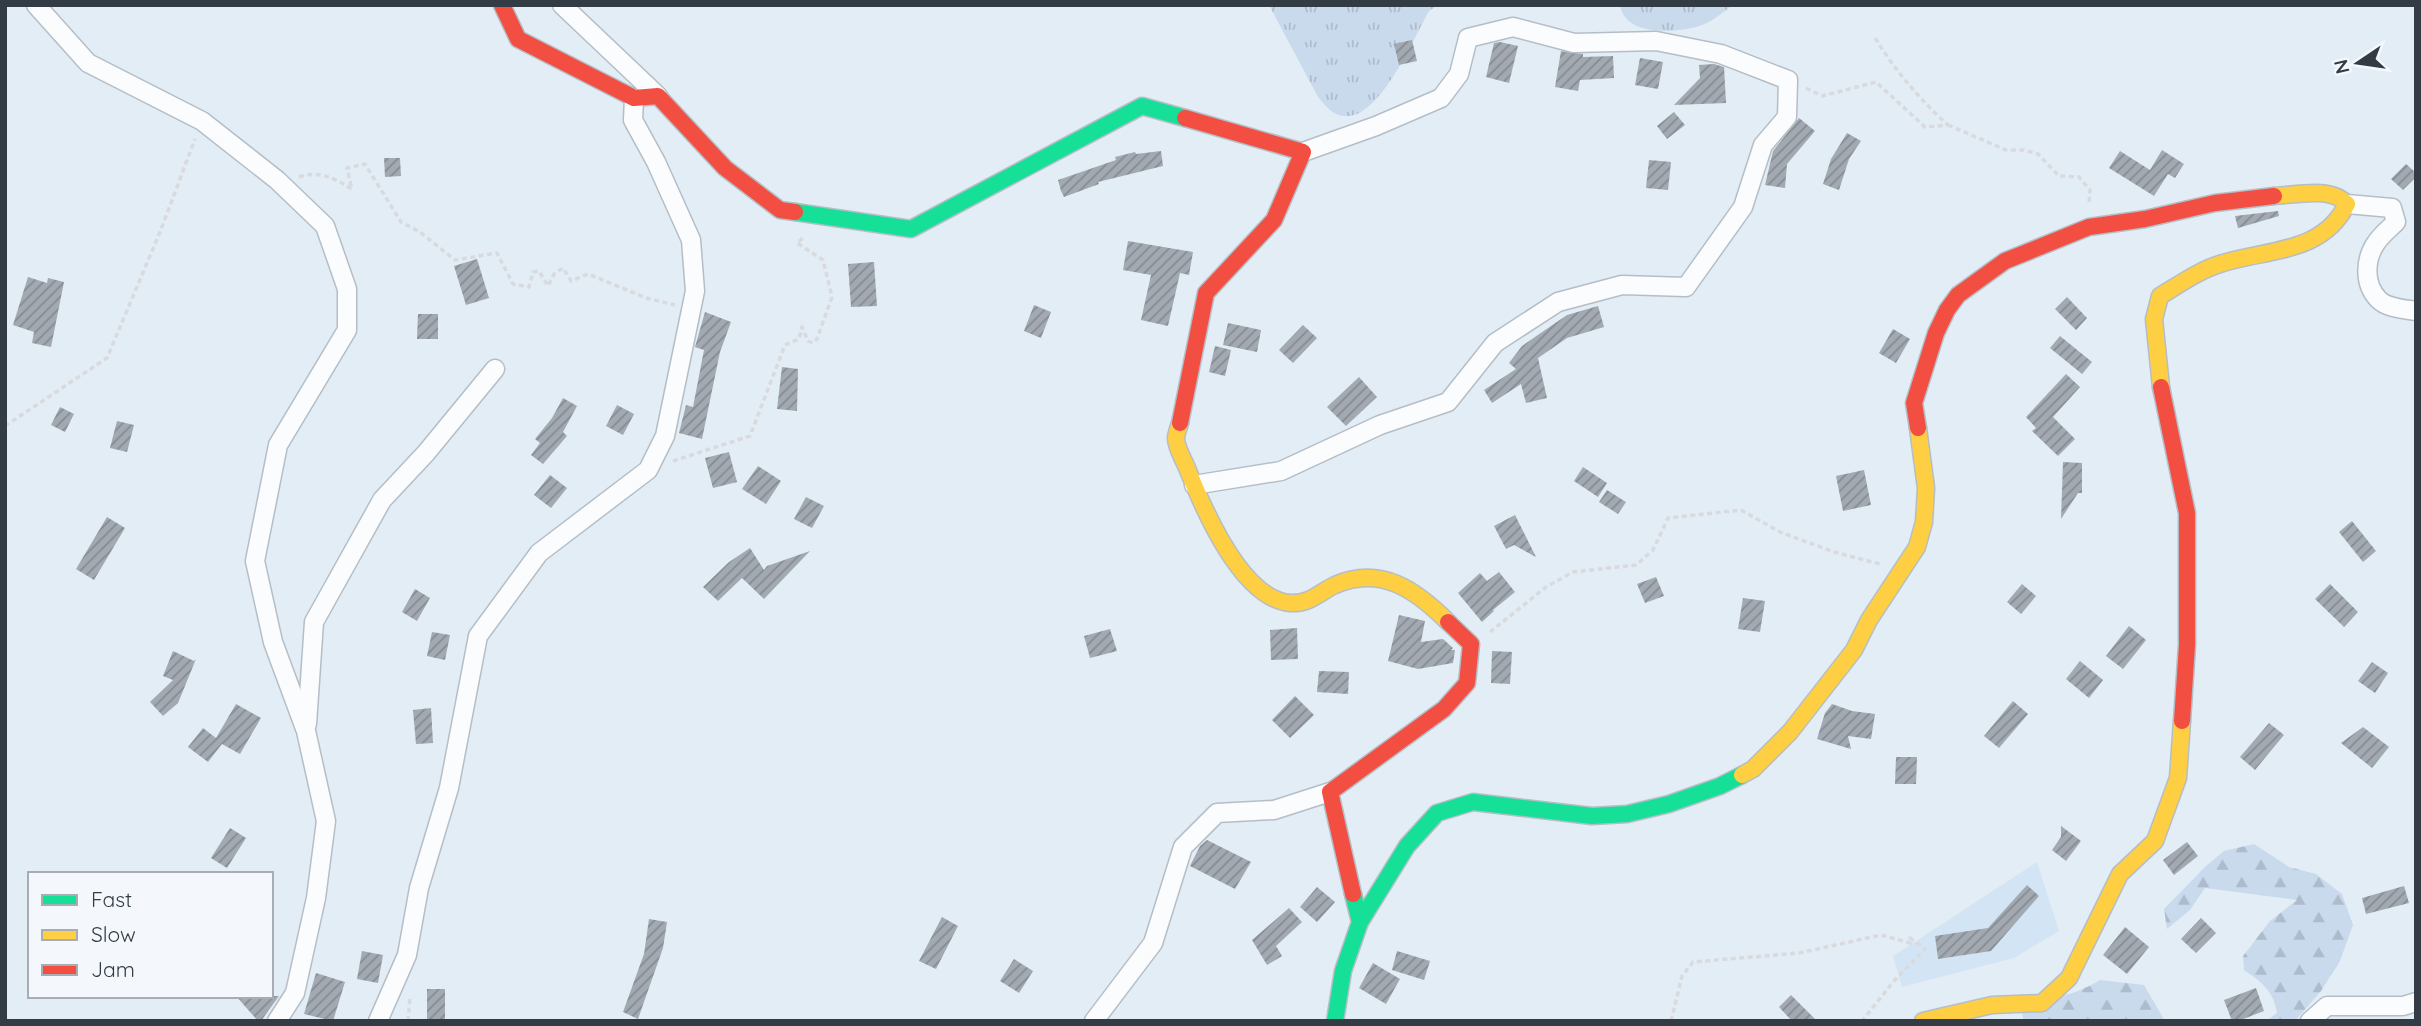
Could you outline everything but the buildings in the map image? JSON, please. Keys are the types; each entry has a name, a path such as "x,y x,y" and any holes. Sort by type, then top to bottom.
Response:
{"street":[{"path":"36,5 88,63 202,121 277,180 325,226 347,289 347,330 278,444 255,561 273,642 306,731 326,821 316,898 295,993 277,1021"},
{"path":"502,5 518,39 634,98 658,96"},
{"path":"562,5 658,96 725,168 780,210 911,229 1142,106 1303,152 1441,98 1459,74 1468,38 1513,27 1574,43 1656,41 1721,54 1788,80 1787,117 1763,145 1743,207 1686,287 1622,285 1558,302 1495,343 1448,402 1380,425 1281,471 1194,485"},
{"path":"378,1021 407,956 419,888 449,788 478,636 540,553 648,470 666,436 695,291 691,240 656,162 633,120 634,98"},
{"path":"1094,1021 1153,943 1183,847 1217,813 1274,810 1330,792 1444,709 1467,683 1471,644 1430,604 1390,580 1375,577 1355,579 1333,586 1309,601 1290,603 1268,596 1245,575 1226,548 1194,485 1176,440 1206,293 1273,220 1303,152"},
{"path":"1335,1021 1343,971 1360,922 1407,846 1437,813 1473,802 1545,808 1591,816 1627,814 1669,804 1720,786 1753,769 1790,732 1854,650 1889,587 1917,547 1924,522 1926,488 1913,403 1936,333 1947,310 1958,295 2005,261 2089,227 2145,219 2215,202 2326,193 2341,197 2347,204 2392,208 2396,222 2376,242 2366,263 2369,284 2379,300 2395,307 2416,311"},
{"path":"1923,1021 1992,1005 2042,1003 2069,978 2120,874 2155,841 2178,778 2188,645 2188,513 2162,393 2154,319 2160,296 2220,264 2306,243 2331,229 2344,215 2347,204"},
{"path":"306,731 314,622 382,500 426,453 495,369"},
{"path":"1330,792 1360,922"},
{"path":"2310,1021 2327,1006 2403,1006 2416,1002"}],"path":[{"path":"1874,36 1886,56 1935,114 1948,125 2006,150 2024,150 2038,154 2059,176 2079,177 2090,190 2089,227"},
{"path":"1788,80 1822,96 1876,82 1925,127 1948,125"},
{"path":"5,426 107,358 160,232 202,121"},
{"path":"277,180 290,180 310,173 330,177 352,189 348,168 365,164 401,222 420,232 455,260 497,253 513,284 529,287 533,272 539,271 548,286 554,274 563,268 571,281 588,274 646,298 691,309"},
{"path":"648,470 750,436 785,345 799,339 802,327 808,341 813,343 817,339 832,297 823,260 797,243 827,218"},
{"path":"1471,644 1500,626 1517,608 1546,587 1573,572 1636,565 1653,550 1668,518 1741,510 1780,531 1834,552 1889,566 1889,587"},
{"path":"1671,1021 1682,976 1693,962 1799,953 1881,935 1910,943 1910,938 1925,949 1894,981 1862,1021"}],"shaded area":[{"path":"2037,862 2059,931 2014,958 1902,987 1893,956"}],"green space":[{"path":"1269,5 1438,5 1429,11 1405,57 1383,91 1357,114 1344,116 1332,112 1318,97"},
{"path":"1620,5 1733,5 1704,24 1665,31 1641,28 1631,23"},
{"path":"2254,844 2289,867 2316,874 2342,894 2353,925 2340,961 2321,991 2295,1021 2266,1021 2277,1013 2273,999 2266,988 2244,970 2243,956 2270,921 2297,900 2205,888 2190,910 2167,929 2164,909 2206,866 2224,851"},
{"path":"2100,980 2144,985 2165,1021 2024,1021 2018,1000 2060,996"}],"traffic: fast":[{"path":"795,212 911,229 1142,106 1185,118"},
{"path":"1360,922 1407,846 1437,813 1473,802 1592,816 1627,814 1669,804 1720,786 1742,775"},
{"path":"1335,1021 1343,971 1360,922 1353,894"}],"traffic: slow":[{"path":"2161,387 2154,319 2160,296 2215,266 2309,241 2337,220 2347,204 2340,198 2323,193 2274,196"},
{"path":"1180,423 1176,436 1177,446 1203,506 1227,549 1256,586 1273,598 1298,603 1352,580 1383,579 1410,591 1448,622"},
{"path":"1742,775 1753,769 1790,732 1854,650 1869,620 1917,547 1924,522 1926,488 1918,428"},
{"path":"1923,1021 1992,1005 2042,1003 2069,978 2120,874 2155,841 2178,778 2182,721"}],"traffic: jam":[{"path":"502,5 518,39 634,98 658,96 725,168 780,210 795,212"},
{"path":"1180,423 1206,293 1274,220 1303,152 1185,118"},
{"path":"1918,428 1914,403 1936,333 1947,310 1958,295 2005,261 2089,227 2145,219 2215,203 2274,196"},
{"path":"2161,387 2187,513 2187,645 2182,721"},
{"path":"1353,894 1330,792 1444,709 1467,683 1471,644 1448,622"}]}
